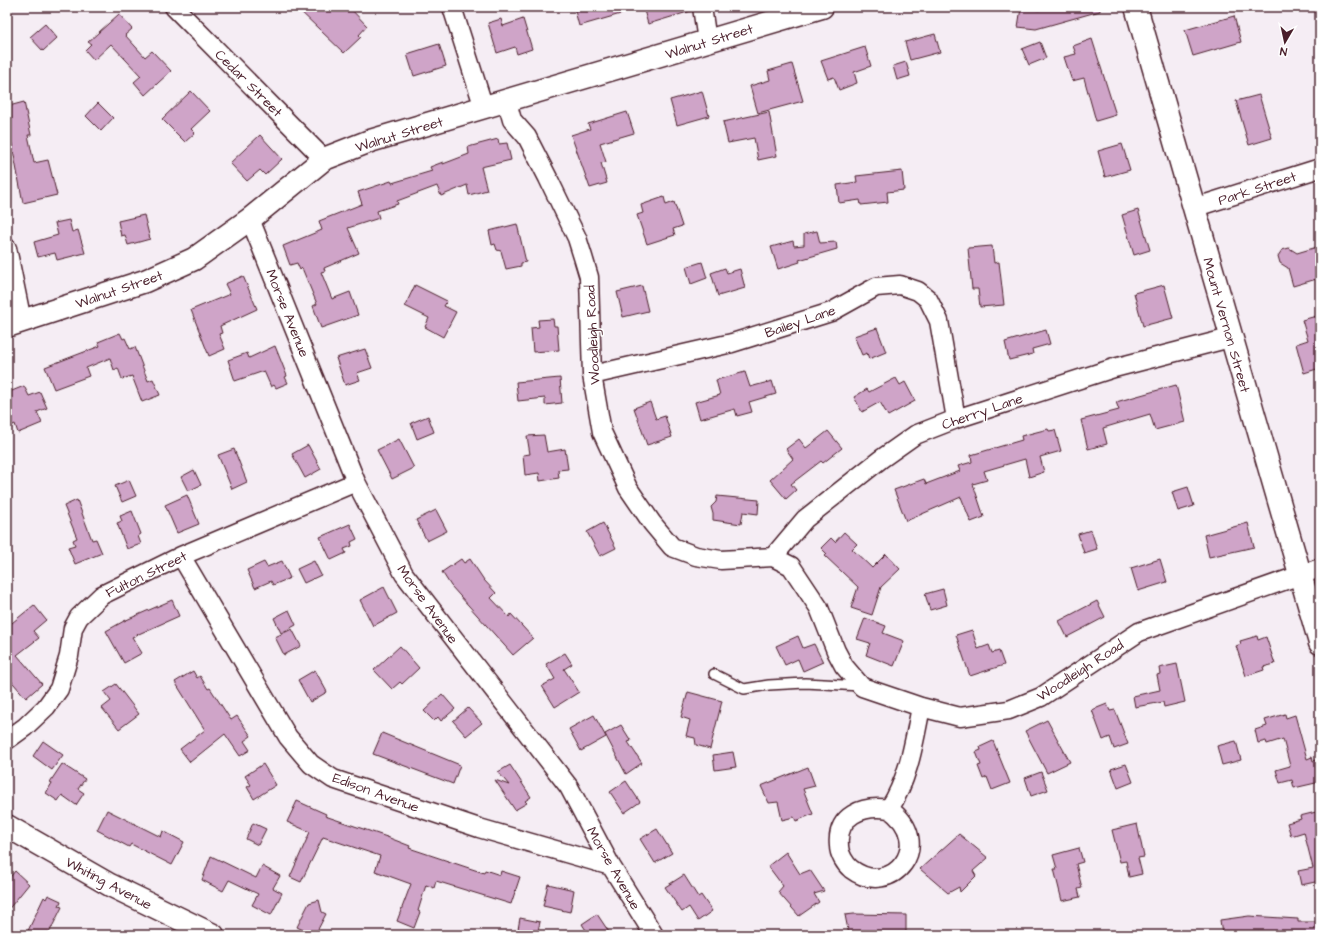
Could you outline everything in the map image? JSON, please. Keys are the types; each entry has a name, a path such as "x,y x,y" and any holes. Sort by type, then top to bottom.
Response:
{"street":[{"name":"Cedar Street","path":"174,7 324,159"},
{"path":"452,7 484,108"},
{"path":"702,7 707,41"},
{"name":"Walnut Street","path":"14,324 145,282 194,259 250,219 324,159 370,142 822,7"},
{"name":"Mount Vernon Street","path":"1136,7 1230,338 1310,571 1320,643"},
{"name":"Woodleigh Road","path":"507,102 512,120 527,137 577,238 583,257 589,278 592,375 602,432 628,488 652,523 672,547 696,556 721,560 773,557 791,566 819,608 836,651 844,666 862,687 921,707 960,716 984,715 1009,710 1040,698 1139,632 1310,571"},
{"name":"Park Street","path":"1193,208 1320,168"},
{"name":"Morse Avenue","path":"250,219 356,482 404,574 569,787 611,866 654,935"},
{"path":"7,248 14,324"},
{"name":"Bailey Lane","path":"592,375 732,343 831,312 876,288 900,286 918,291 928,299 939,321 956,418"},
{"name":"Cherry Lane","path":"773,557 805,519 881,459 915,435 956,418 1114,368 1230,338"},
{"name":"Fulton Street","path":"7,740 26,727 46,707 59,689 69,656 73,628 79,617 102,595 181,556 356,482"},
{"name":"Edison Avenue","path":"181,556 288,737 311,764 333,779 479,828 611,866"},
{"path":"889,809 898,794 909,766 921,707"},
{"name":"Whiting Avenue","path":"7,826 110,885 213,935"}],"lane":[{"path":"714,674 744,689 769,685 805,683 862,687"}],"building":[{"path":"296,7 349,7 367,26 359,35 361,37 344,53"},
{"path":"574,7 630,7 631,11 579,26"},
{"path":"643,7 691,7 691,11 648,24"},
{"path":"1050,7 1100,7 1100,11 1036,29 1018,27 1021,8 1039,10"},
{"path":"119,14 132,29 125,35 145,57 152,51 171,71 145,95 134,82 141,76 111,44 94,60 85,50 91,44 88,42"},
{"path":"1234,16 1241,42 1193,56 1185,30"},
{"path":"501,19 503,26 523,19 532,49 517,54 515,47 497,53 488,23"},
{"path":"45,24 57,38 43,51 30,37"},
{"path":"935,34 940,52 910,60 905,42"},
{"path":"1092,39 1116,115 1096,121 1084,78 1072,81 1064,57 1076,54 1073,46"},
{"path":"1040,42 1046,58 1029,65 1022,49"},
{"path":"439,44 446,66 414,76 407,54"},
{"path":"865,47 871,66 854,72 857,83 839,90 834,77 828,79 821,61"},
{"path":"906,62 910,76 897,80 893,66"},
{"path":"792,64 803,101 758,113 750,86 770,80 768,71"},
{"path":"191,91 210,111 191,129 195,133 185,142 162,119"},
{"path":"702,91 709,116 677,125 670,100"},
{"path":"1259,95 1272,138 1249,145 1236,101"},
{"path":"24,102 31,135 28,135 34,163 48,160 57,195 23,203 7,118 11,117 9,106"},
{"path":"98,103 113,118 101,131 86,116"},
{"path":"627,112 634,133 600,143 606,162 601,163 607,183 590,188 571,135 590,129 588,124"},
{"path":"769,112 777,156 758,160 754,138 728,143 723,122"},
{"path":"260,135 282,159 265,175 260,170 247,181 230,163"},
{"path":"498,139 499,144 507,143 511,160 481,167 487,190 469,195 467,185 441,196 437,186 397,201 398,204 377,211 379,218 348,228 359,253 324,268 325,271 321,272 332,299 350,292 358,315 321,328 313,306 317,304 302,268 300,270 297,263 290,265 283,246 322,230 319,221 362,204 358,192 391,181 392,183 432,171 430,167 443,162 443,164 469,154 468,147"},
{"path":"1122,144 1130,170 1105,177 1098,151"},
{"path":"902,171 904,190 887,192 888,202 861,205 860,200 839,203 837,185 857,182 856,176"},
{"path":"664,197 666,205 674,202 682,226 673,229 675,235 647,244 637,215 643,213 641,205"},
{"path":"1138,210 1150,250 1134,255 1122,215"},
{"path":"144,215 150,239 128,245 125,235 121,236 118,221"},
{"path":"69,220 72,232 78,230 85,253 57,260 55,253 38,257 34,242 58,235 55,223"},
{"path":"517,224 526,262 521,263 521,266 506,269 501,251 497,250 495,244 492,245 489,231"},
{"path":"817,231 820,243 836,242 837,249 799,260 800,262 778,269 771,247 793,241 794,246 804,245 804,234"},
{"path":"992,246 994,263 999,262 1004,305 980,307 978,289 972,289 968,248"},
{"path":"1317,247 1320,255 1320,278 1293,286 1288,268 1280,263 1278,256 1282,250 1289,248 1297,253"},
{"path":"702,262 707,278 691,284 686,267"},
{"path":"725,268 727,273 740,269 745,288 718,296 711,273"},
{"path":"243,276 257,309 220,326 222,333 219,334 225,349 209,356 191,310 230,294 225,284"},
{"path":"415,285 447,301 444,306 456,312 443,337 425,327 429,318 405,306"},
{"path":"1164,285 1173,318 1143,326 1134,293"},
{"path":"642,286 648,311 623,317 617,292"},
{"path":"1320,315 1320,368 1304,373 1296,344 1308,340 1302,320"},
{"path":"553,319 554,326 557,326 559,350 533,352 531,328 539,327 538,320"},
{"path":"877,328 886,352 869,359 867,353 862,355 854,336"},
{"path":"1046,330 1050,344 1032,349 1033,354 1009,360 1005,342"},
{"path":"120,333 123,339 125,338 130,349 135,347 148,381 153,379 160,395 142,402 132,376 122,379 118,368 114,370 110,358 86,368 89,376 54,389 45,367 100,346 98,342"},
{"path":"275,346 287,376 285,377 288,383 276,388 274,385 271,387 264,371 235,381 228,360 247,353 249,358"},
{"path":"365,349 372,368 357,373 360,380 345,385 336,358"},
{"path":"745,372 750,387 772,381 776,394 749,402 752,412 737,416 735,409 700,419 695,402 720,395 716,380"},
{"path":"560,378 562,403 545,405 545,398 518,401 516,382"},
{"path":"896,378 900,385 905,382 915,401 888,416 880,402 862,412 854,397 867,389 869,392"},
{"path":"1176,385 1185,422 1155,430 1150,414 1103,428 1107,444 1088,449 1081,420 1119,410 1116,402"},
{"path":"24,386 29,396 40,392 47,408 37,412 42,423 18,433 15,424 7,428 7,393"},
{"path":"650,402 656,419 665,416 672,437 647,445 634,408"},
{"path":"428,416 434,432 417,439 411,423"},
{"path":"1048,429 1049,431 1055,430 1061,451 1040,457 1044,472 1029,477 1025,459 984,471 987,480 973,484 984,517 971,522 961,497 906,521 894,490 924,479 926,484 960,471 958,466 972,462 971,455 1022,440 1021,436"},
{"path":"828,431 842,448 823,463 821,461 791,484 796,490 786,499 770,480 793,459 786,449 799,439 806,448"},
{"path":"544,435 547,452 565,449 568,469 558,470 559,478 540,481 539,473 525,475 523,455 530,454 527,436"},
{"path":"399,439 414,468 392,479 377,450"},
{"path":"308,445 321,469 305,478 292,454"},
{"path":"234,449 247,482 232,489 218,455"},
{"path":"194,470 201,485 188,491 181,477"},
{"path":"129,480 136,496 122,502 115,486"},
{"path":"1188,487 1194,506 1178,511 1172,492"},
{"path":"187,495 199,524 177,533 165,505"},
{"path":"717,496 759,500 758,514 743,512 741,524 713,520 711,507 716,502"},
{"path":"77,500 92,540 96,539 102,553 75,564 68,547 75,545 73,540 77,538 64,506"},
{"path":"436,510 447,531 427,541 416,520"},
{"path":"132,511 141,534 138,536 141,544 127,549 117,523 122,521 120,516"},
{"path":"603,523 616,548 600,556 587,532"},
{"path":"1248,523 1254,547 1209,557 1204,535"},
{"path":"350,524 357,539 351,542 352,546 344,549 346,553 331,560 320,537"},
{"path":"1091,530 1097,549 1084,553 1078,534"},
{"path":"844,532 857,544 852,549 872,568 886,554 900,569 881,587 872,615 851,608 858,587 825,556 827,554 821,548 831,538 835,542"},
{"path":"461,559 464,563 470,559 484,580 496,593 491,598 509,617 511,614 533,638 513,655 451,586 442,572"},
{"path":"1160,559 1167,582 1138,591 1131,568"},
{"path":"282,561 290,578 273,585 271,581 255,588 247,570 264,562 267,567"},
{"path":"314,561 321,575 304,583 297,569"},
{"path":"384,587 397,613 373,626 360,600"},
{"path":"943,589 947,605 930,610 925,594"},
{"path":"172,600 179,616 132,637 142,653 124,663 106,631 124,621"},
{"path":"1097,601 1105,617 1067,637 1059,621"},
{"path":"34,605 46,620 33,631 39,638 17,655 42,684 26,698 7,676 7,627"},
{"path":"289,610 296,625 281,633 274,618"},
{"path":"865,618 886,626 883,633 904,641 894,666 866,655 870,643 857,639"},
{"path":"292,629 301,646 284,655 275,637"},
{"path":"972,630 978,649 989,645 992,653 999,651 1004,665 970,676 956,635"},
{"path":"798,636 803,648 814,644 823,662 803,671 798,659 785,665 776,646"},
{"path":"1257,636 1258,640 1266,637 1275,664 1263,667 1264,670 1246,676 1236,646 1241,644 1240,641"},
{"path":"400,646 419,668 402,684 400,682 392,689 374,670"},
{"path":"565,653 572,664 564,669 579,692 555,707 542,686 555,679 546,664"},
{"path":"1177,664 1185,702 1164,707 1163,702 1135,707 1133,696 1160,690 1157,675 1160,674 1159,668"},
{"path":"315,670 327,692 310,702 298,680"},
{"path":"193,671 197,678 200,676 208,689 210,688 231,720 237,716 251,736 244,741 250,750 240,756 225,734 190,762 180,749 205,730 175,682"},
{"path":"116,684 139,714 119,729 102,708 111,701 104,692"},
{"path":"688,692 722,701 710,749 696,745 695,738 686,736 690,720 681,717"},
{"path":"442,694 455,709 441,721 438,717 434,721 424,711"},
{"path":"1107,704 1110,711 1115,710 1128,744 1114,749 1110,737 1103,740 1092,710"},
{"path":"468,708 482,723 466,736 453,721"},
{"path":"1285,714 1286,718 1295,715 1307,759 1312,757 1313,761 1320,759 1320,782 1294,788 1292,780 1280,783 1276,770 1290,766 1283,739 1267,744 1266,741 1258,743 1255,730 1267,726 1265,720"},
{"path":"594,715 606,737 581,751 569,729"},
{"path":"1047,720 1070,762 1047,773 1025,731"},
{"path":"621,725 631,741 628,742 642,763 626,774 605,734"},
{"path":"382,733 460,765 453,784 373,754"},
{"path":"43,741 63,755 52,770 33,756"},
{"path":"993,741 1010,783 992,790 987,777 983,779 978,766 981,765 976,752 981,750 980,747"},
{"path":"1236,741 1241,760 1222,765 1217,746"},
{"path":"733,752 736,767 715,770 713,755"},
{"path":"62,764 85,779 78,789 84,793 76,805 62,795 58,801 46,793 52,783 50,782"},
{"path":"263,764 276,785 254,799 247,787 251,785 245,776"},
{"path":"1126,764 1133,782 1118,788 1111,769"},
{"path":"510,765 531,797 525,801 527,803 515,810 495,780 509,785 498,772"},
{"path":"808,767 815,786 803,789 813,814 796,821 794,817 782,820 778,802 769,803 761,786"},
{"path":"1041,772 1048,790 1031,796 1025,778"},
{"path":"626,781 640,802 624,813 610,792"},
{"path":"297,801 326,814 325,816 387,837 410,846 409,848 484,873 485,870 500,875 501,871 520,877 511,904 436,881 434,888 426,885 418,911 420,912 414,928 397,921 411,884 375,871 380,856 323,837 301,882 290,877 310,832 287,822"},
{"path":"107,810 161,837 163,831 184,842 172,865 131,844 129,847 97,830"},
{"path":"1320,811 1320,881 1301,885 1298,871 1313,868 1304,832 1291,836 1287,823 1301,819 1300,816"},
{"path":"253,823 266,829 258,845 246,839"},
{"path":"1137,824 1144,857 1138,858 1142,874 1129,877 1126,861 1120,862 1112,830"},
{"path":"657,829 672,853 655,863 640,839"},
{"path":"959,834 988,858 973,871 976,876 960,892 959,887 948,893 920,869"},
{"path":"1079,848 1083,862 1076,864 1082,888 1078,889 1080,897 1062,901 1054,869 1057,869 1053,855"},
{"path":"786,852 800,874 810,870 824,891 814,894 819,902 799,916 778,892 783,886 768,866"},
{"path":"211,856 256,878 262,866 280,876 273,888 282,893 271,915 252,905 258,894 229,880 223,891 202,880"},
{"path":"15,871 29,884 7,911 7,881"},
{"path":"684,875 698,897 701,895 712,911 698,921 689,907 682,912 665,887"},
{"path":"548,884 574,890 570,912 543,906"},
{"path":"48,895 61,901 59,906 62,907 48,935 26,935 44,897 46,899"},
{"path":"319,900 322,912 326,914 315,935 313,935 297,927 309,903"},
{"path":"597,914 611,935 589,935 582,924"},
{"path":"845,915 906,915 906,935 849,935"},
{"path":"1249,916 1298,919 1298,922 1320,922 1320,935 1222,935 1220,920"},
{"path":"520,918 540,922 537,935 517,935"}]}
